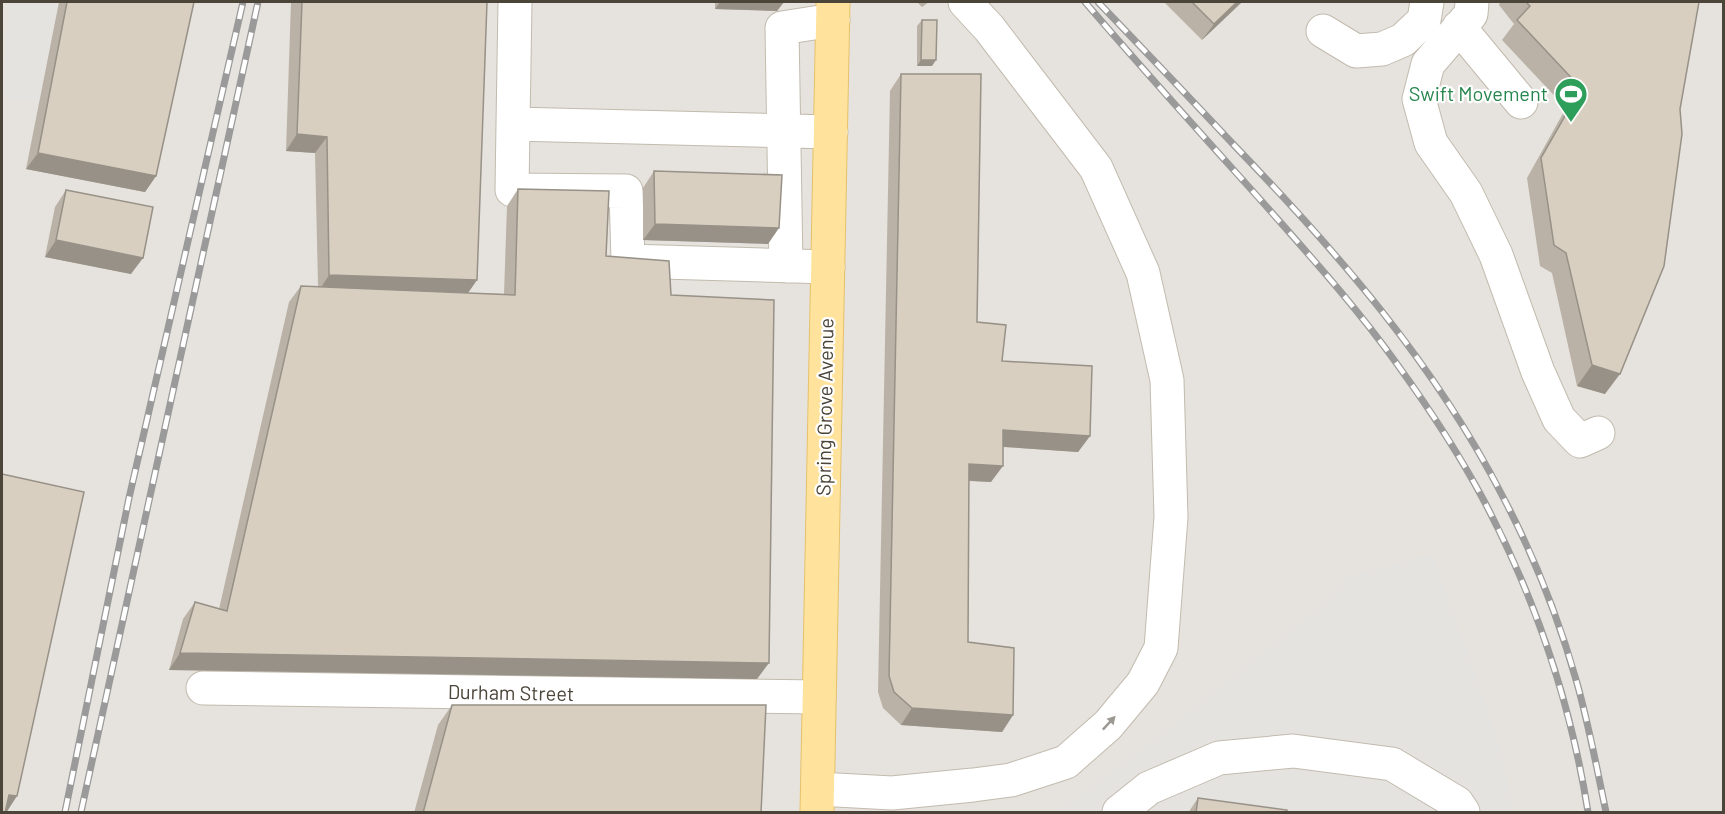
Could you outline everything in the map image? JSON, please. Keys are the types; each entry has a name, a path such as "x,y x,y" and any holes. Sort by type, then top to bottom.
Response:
{"main road":[{"name":"Spring Grove Avenue","path":"818,801 833,11"}],"lane":[{"path":"515,2 512,190 627,191 628,261 828,267"},
{"path":"818,801 1011,780 1066,762 1108,725 1129,700 1143,682 1161,648 1170,517 1167,380 1143,273 1096,168 989,28 965,2"},
{"path":"1323,31 1356,51 1383,49 1403,40 1424,20 1427,2"},
{"path":"786,266 782,28 833,11"},
{"path":"1521,102 1466,14 1428,64 1419,99 1431,143 1466,193 1496,255 1538,372 1559,419 1580,441 1598,433"},
{"path":"513,124 831,132"},
{"name":"Durham Street","path":"203,688 819,697"},
{"path":"1119,813 1149,788 1219,758 1293,751 1392,764 1457,802 1463,813"}],"shaded area":[{"path":"2,2 1723,2 1723,812 2,812"},
{"path":"9,2 59,2 39,103 4,98"},
{"path":"1433,554 1501,747 1513,812 1056,812 1162,733 1343,586 1342,578"}],"building":[{"path":"67,2 194,2 156,176 38,153"},
{"path":"302,2 487,2 477,280 329,275 327,137 297,134"},
{"path":"1192,2 1237,2 1214,24"},
{"path":"1526,2 1699,2 1680,109 1682,134 1664,266 1620,374 1592,365 1566,253 1554,245 1541,158 1581,88 1517,20 1530,6"},
{"path":"922,20 937,20 936,60 921,60"},
{"path":"901,74 981,74 977,322 1006,325 1002,361 1092,366 1090,436 1003,430 1003,466 969,464 968,642 1014,648 1013,715 912,708 894,692 889,676"},
{"path":"654,171 782,175 779,228 655,224"},
{"path":"518,189 609,191 606,256 669,261 671,295 774,300 769,663 180,653 195,602 227,611 301,286 515,295"},
{"path":"66,190 153,207 143,258 56,240"},
{"path":"2,474 84,492 17,796 9,795 5,813 2,813"},
{"path":"452,705 766,705 761,813 423,813"},
{"path":"1198,798 1287,810 1286,813 1196,813"}],"railway":[{"path":"65,812 129,498 243,2"},
{"path":"81,812 258,2"},
{"path":"1085,2 1350,303 1382,343 1453,447 1502,536 1535,613 1572,731 1588,812"},
{"path":"1098,2 1272,185 1346,268 1415,354 1446,400 1503,497 1545,588 1577,683 1606,812"}],"place":[{"name":"Swift Movement","path":"1571,123"}]}
